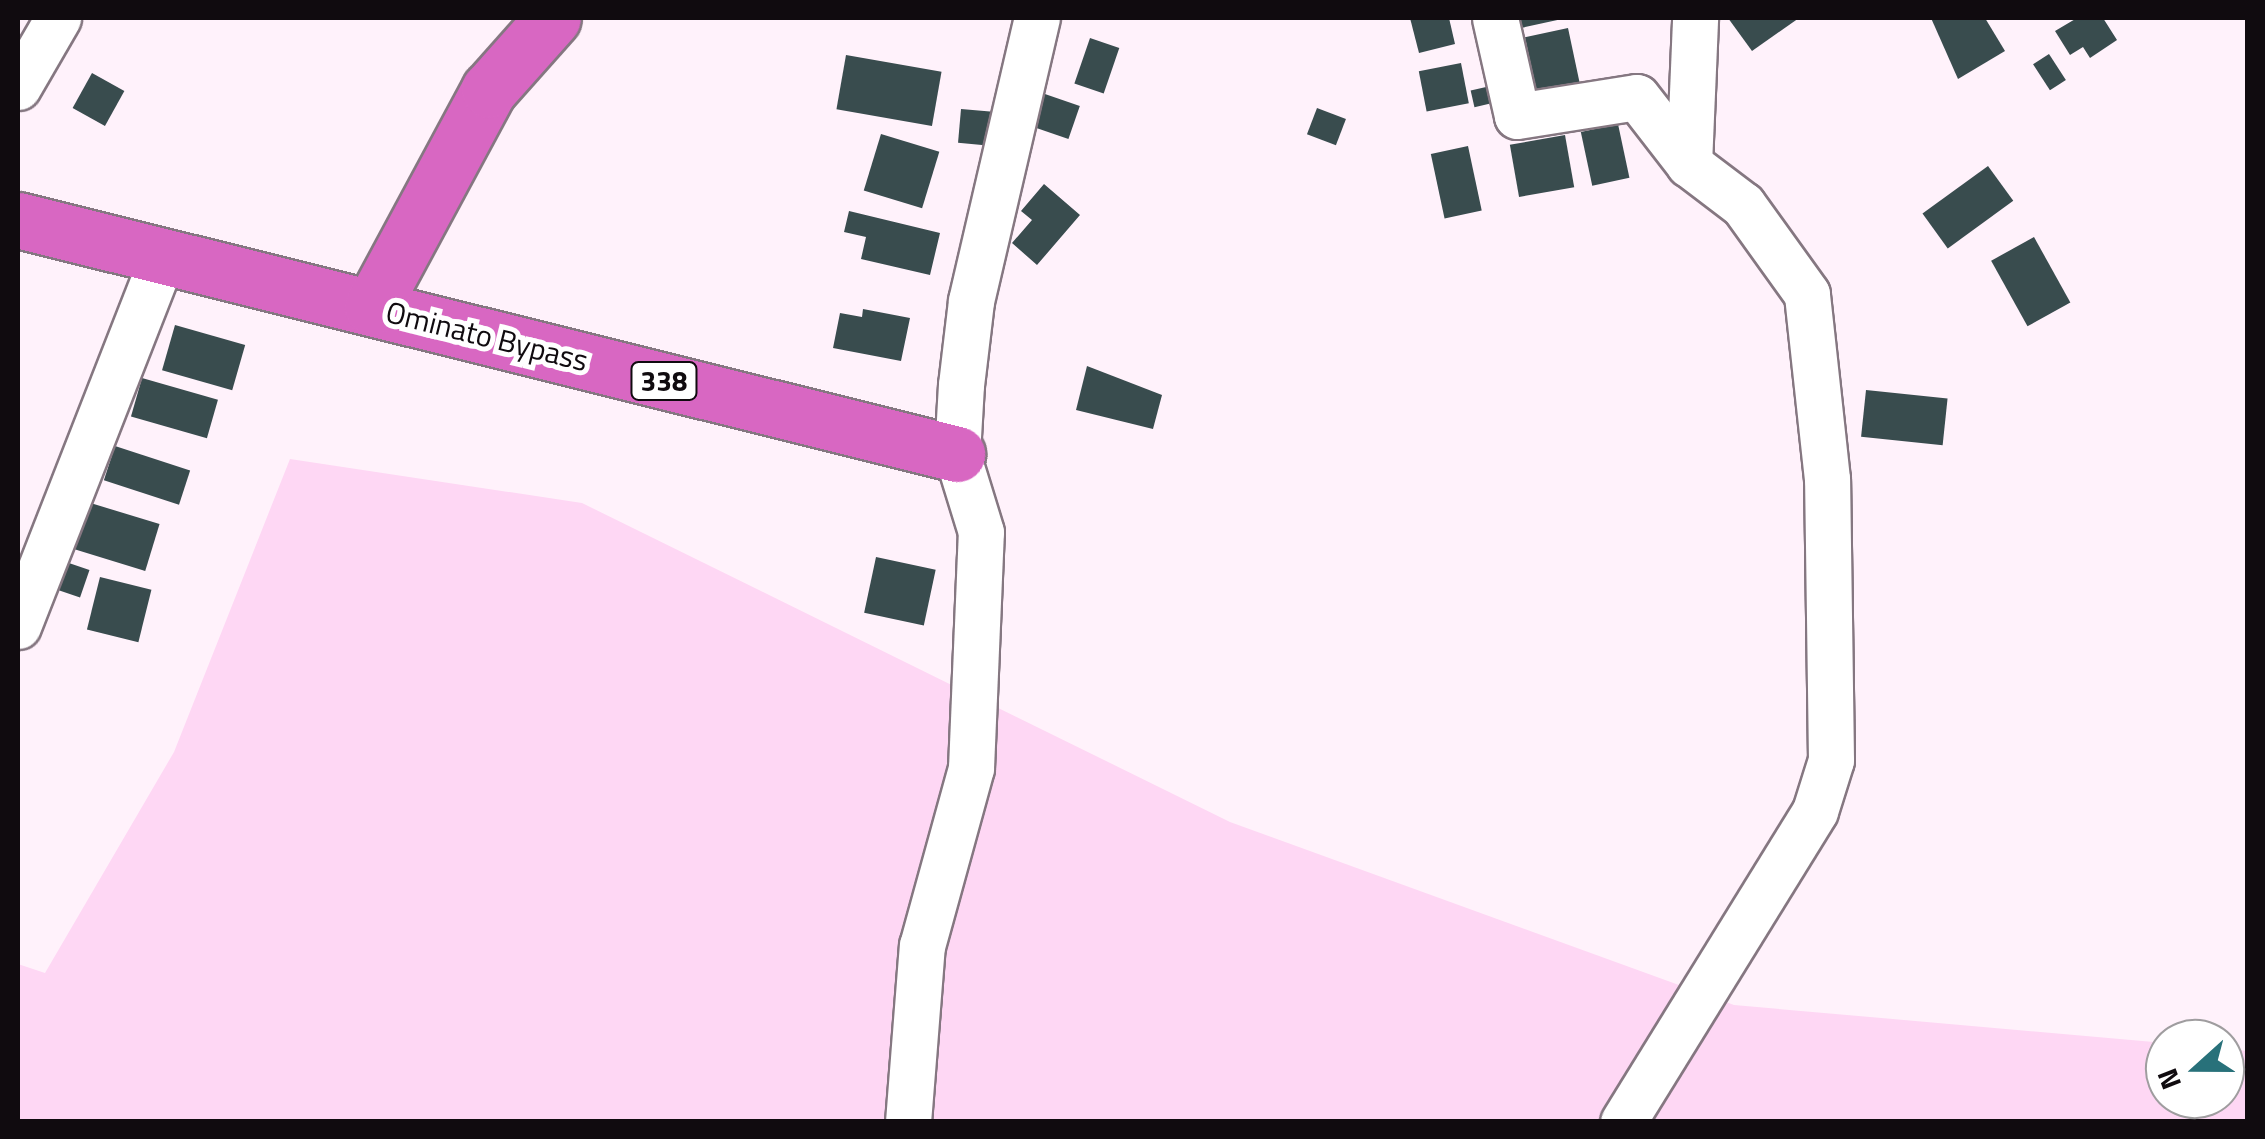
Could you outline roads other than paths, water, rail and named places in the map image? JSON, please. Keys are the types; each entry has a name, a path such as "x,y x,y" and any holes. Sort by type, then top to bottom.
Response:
{"highway":[{"path":"372,307 490,90 552,18"},
{"name":"Ominato Bypass","path":"18,220 956,454"}],"street":[{"path":"18,87 58,18"},
{"path":"908,1122 922,946 971,768 981,532 956,454 971,302 1037,18"},
{"path":"1495,18 1517,116 1637,97 1689,164 1743,205 1807,294 1826,478 1831,760 1816,810 1624,1122"},
{"path":"1689,164 1695,18"},
{"path":"18,626 163,256"}]}
